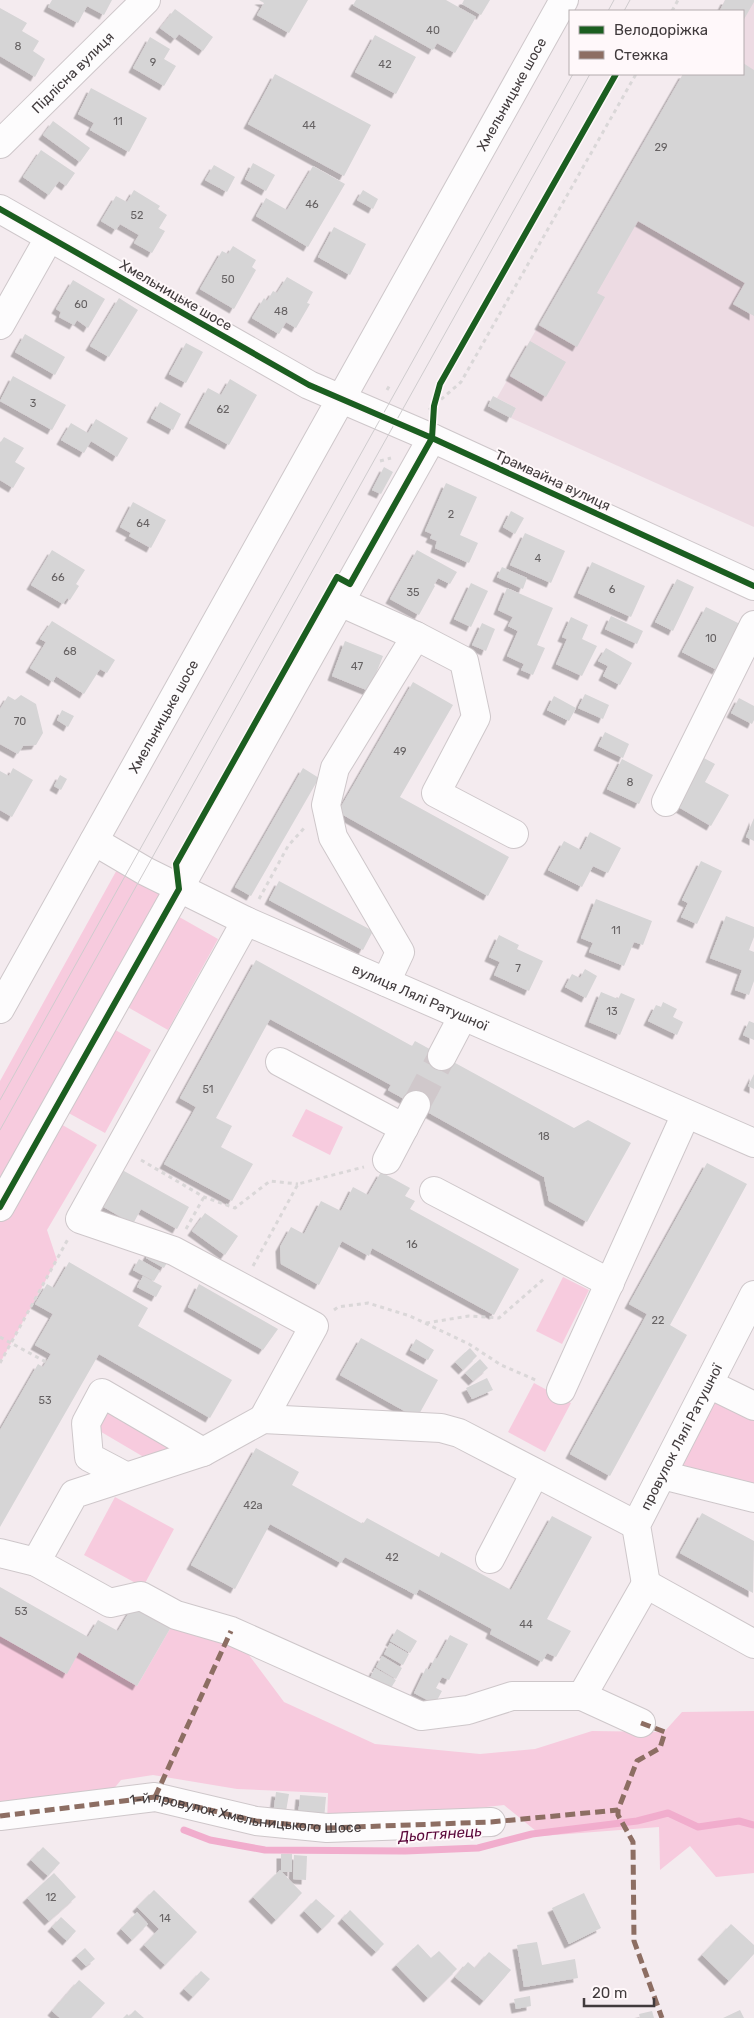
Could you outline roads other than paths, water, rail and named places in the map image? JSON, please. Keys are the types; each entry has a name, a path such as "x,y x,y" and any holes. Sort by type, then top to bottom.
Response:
{"street":[{"name":"Підлісна вулиця","path":"0,144 146,0"},
{"name":"Хмельницьке шосе","path":"0,1009 564,0"},
{"name":"Хмельницьке шосе","path":"0,209 309,385 341,398"},
{"path":"0,325 49,238"},
{"name":"Трамвайна вулиця","path":"341,398 754,586"},
{"path":"0,1207 340,602 422,434"},
{"path":"340,602 416,636 464,661 476,718 436,793 514,834"},
{"path":"666,802 754,625"},
{"path":"386,982 400,952 333,837 326,805 336,768 416,636"},
{"name":"вулиця Лялі Ратушної","path":"94,841 179,889 246,921 754,1143"},
{"path":"246,921 80,1219 174,1251 314,1326 263,1419"},
{"path":"442,1056 463,1016"},
{"path":"280,1062 410,1116 387,1160"},
{"path":"561,1390 686,1114"},
{"path":"434,1191 610,1283"},
{"name":"провулок Лялі Ратушної","path":"646,1584 636,1525 754,1295"},
{"path":"709,1384 754,1406"},
{"path":"125,1476 90,1457 86,1423 102,1393 203,1452"},
{"path":"36,1562 74,1494 203,1452 263,1419 441,1428 459,1433 636,1525"},
{"path":"490,1559 535,1473"},
{"path":"662,1475 754,1498"},
{"path":"0,1553 36,1562 110,1603 141,1596 176,1615 231,1632 421,1716 468,1710 512,1696 582,1696 641,1723"},
{"path":"582,1696 646,1584 754,1644"},
{"name":"1-й провулок Хмельницького Шосе","path":"0,1816 155,1797 256,1821 327,1828 491,1822"}],"waterway":[{"name":"Дьогтянець","path":"184,1830 210,1840 265,1850 405,1851 478,1848 532,1834 637,1821 668,1813 698,1827 739,1821 754,1825"}],"tunnel":[{"path":"416,1105 442,1056"}],"tram line":[{"path":"609,10 614,0"},
{"path":"625,10 630,0"},
{"path":"0,1100 572,75"},
{"path":"0,1130 589,75"}]}
